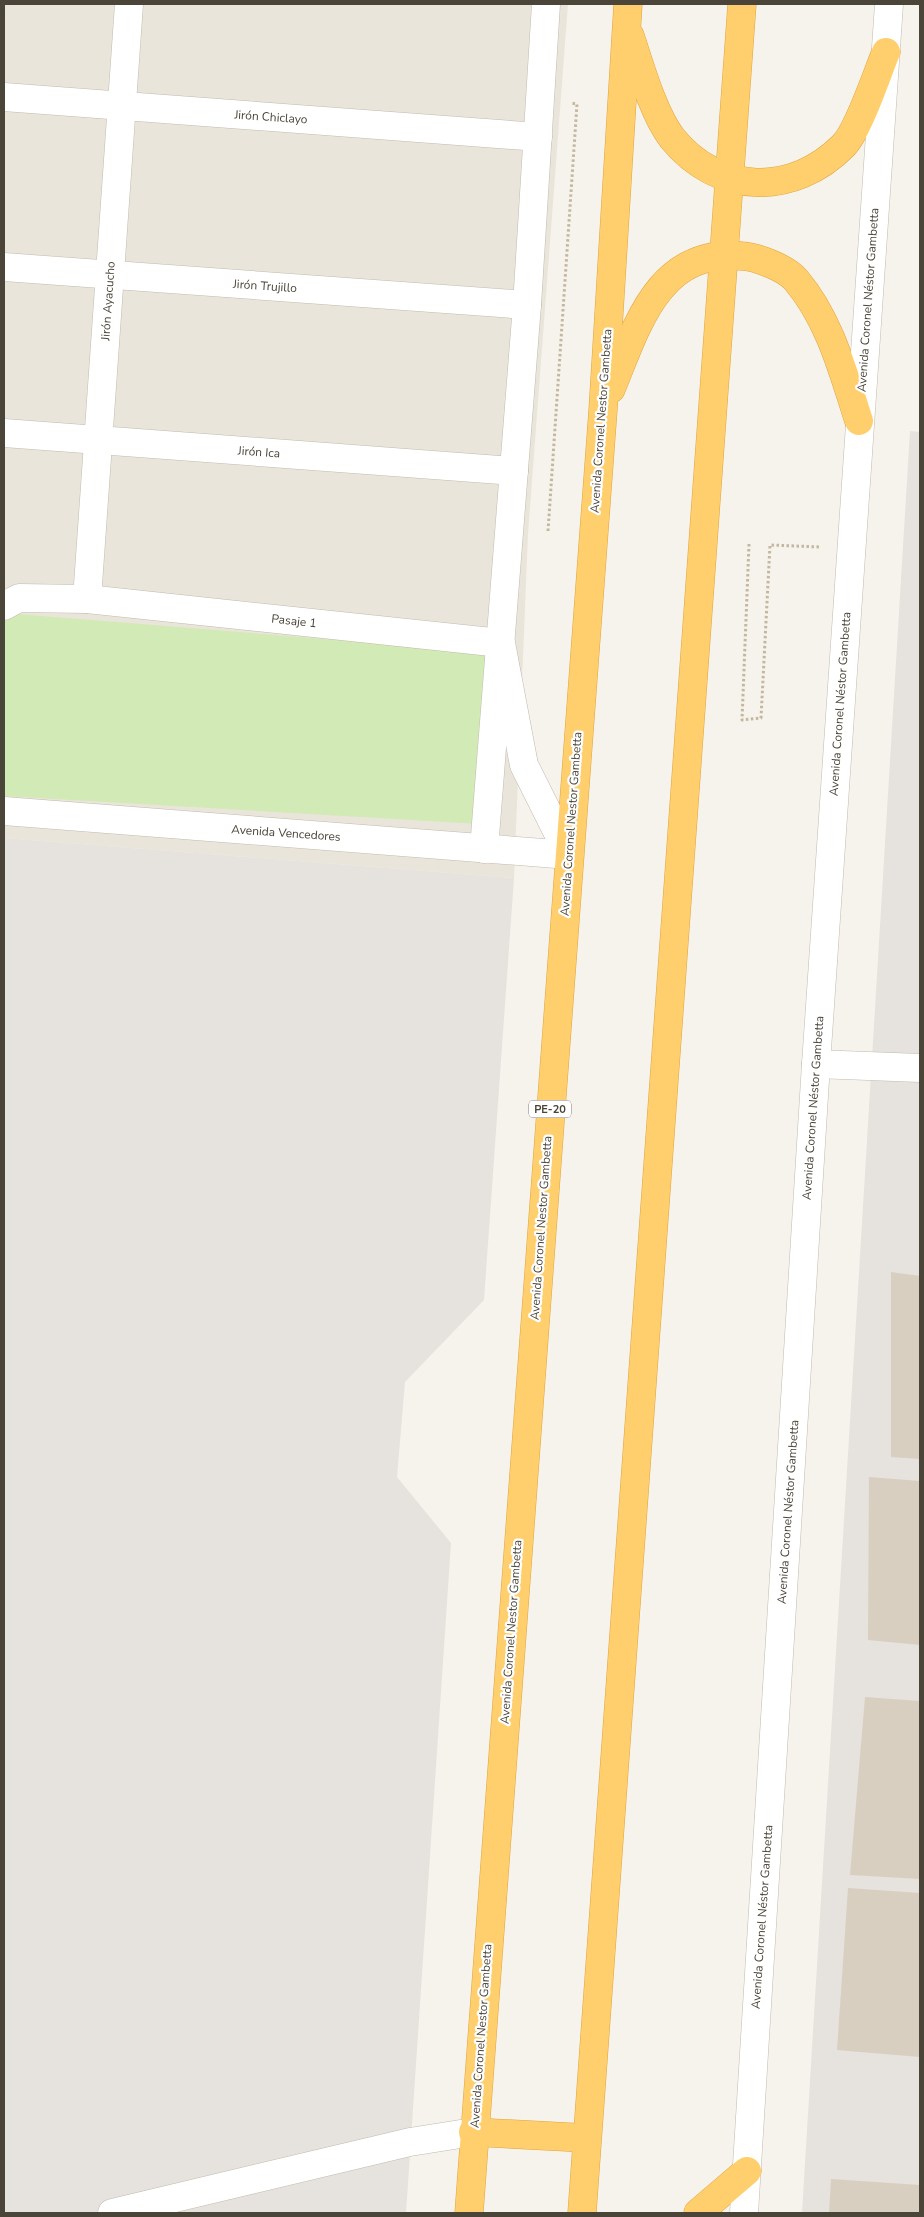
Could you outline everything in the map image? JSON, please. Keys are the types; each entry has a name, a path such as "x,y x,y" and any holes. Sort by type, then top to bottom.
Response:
{"highway":[{"path":"582,2213 742,4"},
{"path":"627,15 652,99 672,137 700,165 729,179 768,184 812,171 845,144 865,105 886,52"},
{"name":"Avenida Coronel Nestor Gambetta","path":"468,2213 603,410 627,15"},
{"path":"603,410 644,313 661,285 694,262 724,254 757,258 795,278 820,314 838,358 859,421"},
{"path":"474,2132 586,2138"},
{"path":"698,2213 747,2171"}],"street":[{"name":"Jirón Ayacucho","path":"87,599 129,4"},
{"path":"484,849 514,471 546,4"},
{"name":"Avenida Coronel Néstor Gambetta","path":"744,2213 816,1064 850,548 889,4"},
{"name":"Jirón Chiclayo","path":"4,97 538,137"},
{"name":"Jirón Trujillo","path":"4,267 526,305"},
{"name":"Jirón Ica","path":"4,433 514,471"},
{"name":"Pasaje 1","path":"4,606 19,598 87,599 501,643"},
{"path":"501,643 524,765 569,855"},
{"name":"Avenida Vencedores","path":"4,812 569,855"},
{"path":"816,1064 920,1068"},
{"path":"112,2213 410,2142 474,2132"}],"path":[{"path":"749,544 742,720 761,718 770,544 850,548"}],"shaded area":[{"path":"4,4 568,4 528,534 514,878 4,838"},
{"path":"910,431 920,432 920,2213 802,2213"},
{"path":"4,838 514,878 484,1300 405,1382 397,1477 451,1543 406,2213 4,2213"}],"green space":[{"path":"17,614 486,652 480,824 4,796 4,621"}],"building":[{"path":"891,1272 920,1276 920,1459 891,1457"},
{"path":"869,1477 920,1481 920,1645 868,1640"},
{"path":"865,1697 920,1701 920,1879 850,1875"},
{"path":"848,1888 920,1893 920,2057 837,2050"},
{"path":"831,2179 920,2185 920,2213 829,2213"}]}
